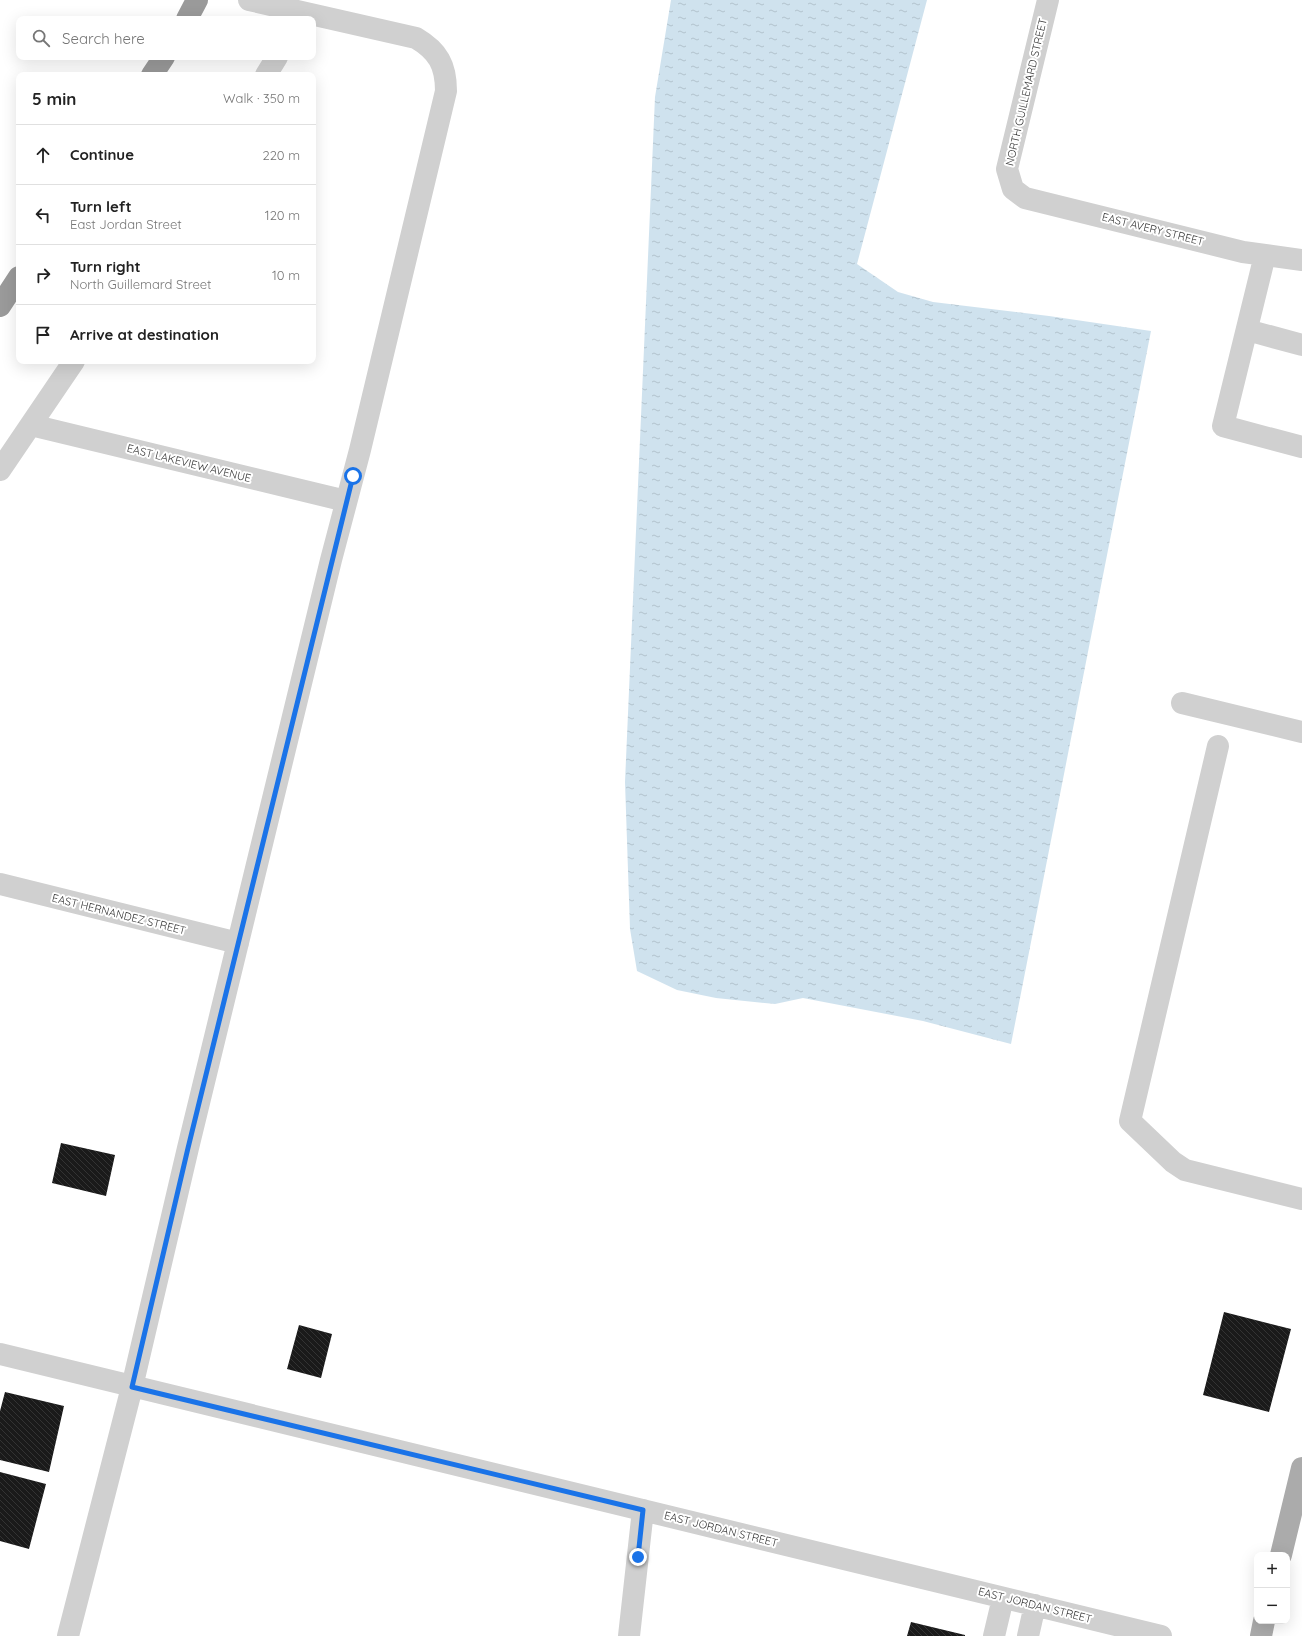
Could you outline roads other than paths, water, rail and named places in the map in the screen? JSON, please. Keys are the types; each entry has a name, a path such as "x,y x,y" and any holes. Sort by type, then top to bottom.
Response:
{"highway":[{"path":"188,16 197,0"},
{"path":"154,72 162,60"},
{"path":"0,306 16,282"}],"main road":[{"path":"1282,1552 1302,1468"},
{"path":"1261,1636 1263,1624"}],"street":[{"path":"68,1636 132,1387 188,1148 446,91 446,75 439,58 427,45 416,38 307,11 249,0"},
{"name":"NORTH GUILLEMARD STREET","path":"1010,183 1007,169 1048,0"},
{"path":"268,72 275,60"},
{"name":"EAST AVERY STREET","path":"1010,183 1013,189 1025,198 1243,252 1302,260"},
{"path":"1265,255 1223,426 1302,447"},
{"path":"1246,330 1302,345"},
{"path":"0,470 72,364"},
{"name":"EAST LAKEVIEW AVENUE","path":"31,425 346,501"},
{"path":"1182,703 1302,732"},
{"path":"1218,746 1130,1121 1173,1162 1185,1170 1302,1199"},
{"name":"EAST HERNANDEZ STREET","path":"0,884 238,943"},
{"name":"EAST JORDAN STREET","path":"0,1354 1154,1635"},
{"path":"629,1636 643,1510"},
{"path":"994,1636 1003,1598"},
{"path":"1028,1636 1035,1605"}],"water":[{"path":"671,0 927,0 857,264 898,292 933,302 1049,316 1151,331 1011,1044 923,1021 803,998 775,1004 716,998 677,990 637,971 630,929 625,782 655,97"}]}
